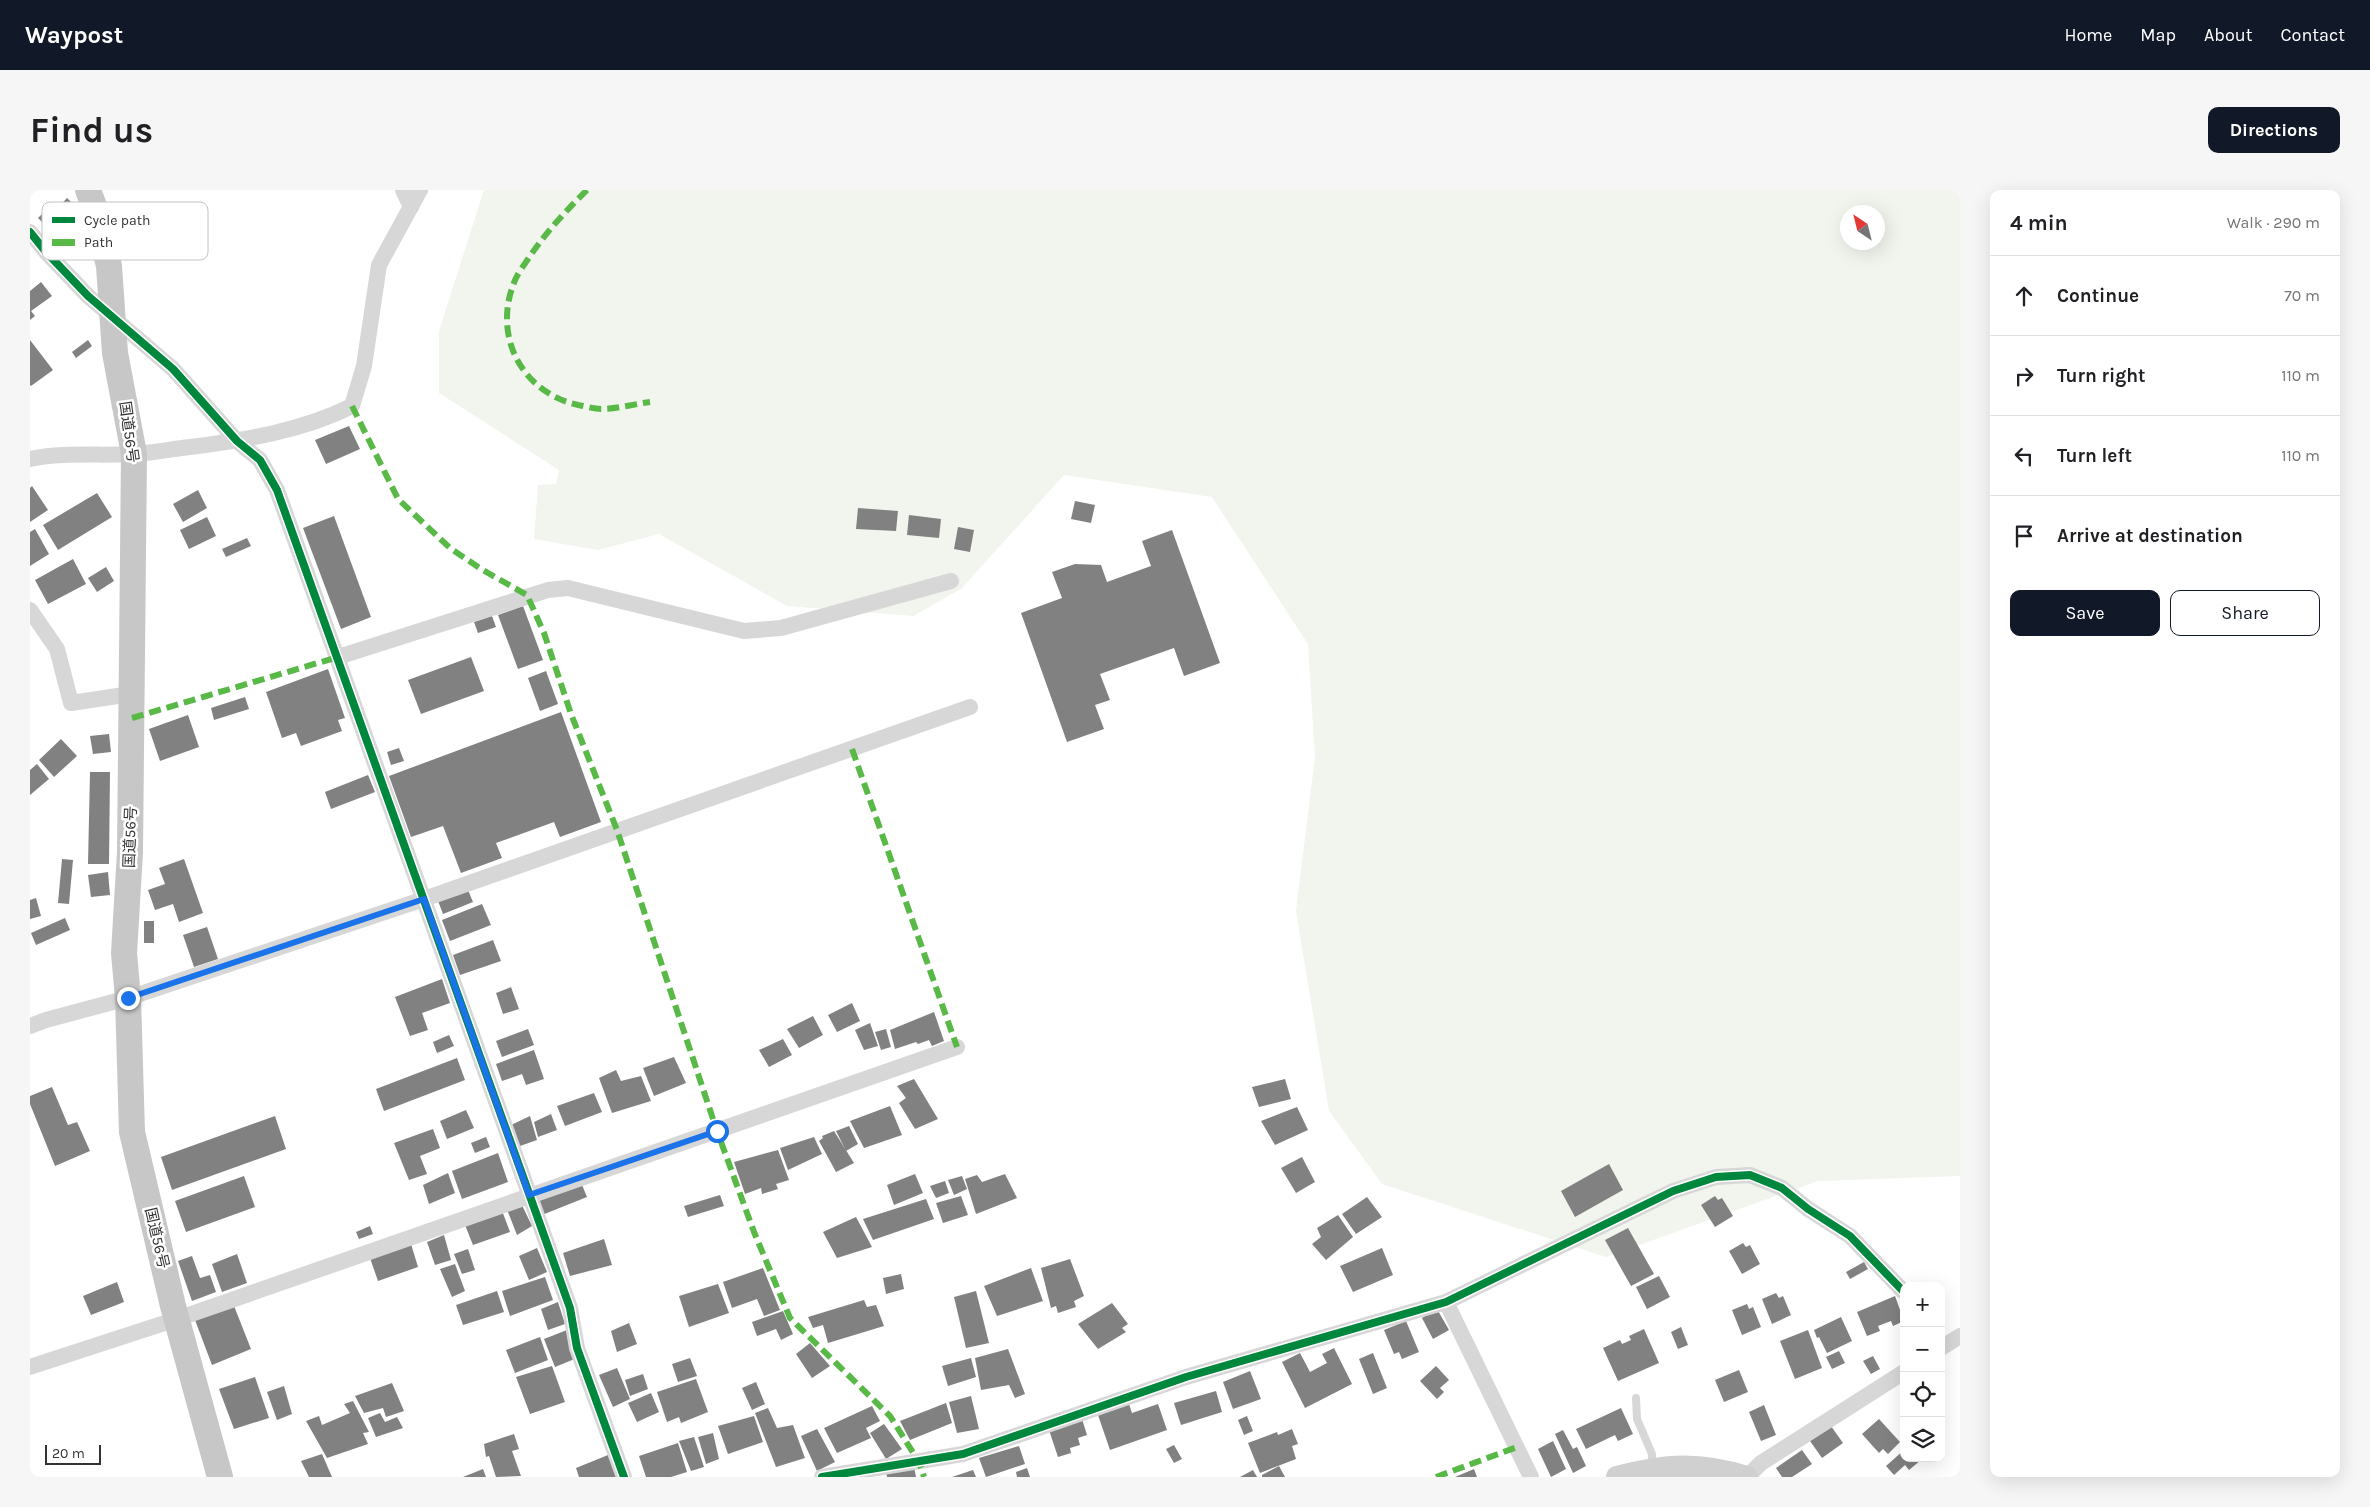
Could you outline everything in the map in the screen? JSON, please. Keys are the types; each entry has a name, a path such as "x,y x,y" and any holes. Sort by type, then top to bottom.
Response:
{"highway":[{"name":"国道56号","path":"88,190 92,202"},
{"name":"国道56号","path":"108,260 115,353 134,454 131,843 124,953 128,998 132,1132 177,1319 220,1477"}],"main road":[{"path":"1617,1477 1652,1468 1686,1466 1718,1468 1747,1477"}],"street":[{"path":"403,190 411,207"},
{"path":"30,459 51,454 134,454 238,441 291,429 331,416 352,406 364,366 379,265 420,190"},
{"path":"30,232 42,247"},
{"path":"54,260 88,296 173,369 238,441 260,460 277,490 570,1308 577,1348 624,1477"},
{"path":"338,657 548,590 568,588 744,631 781,628 951,581"},
{"path":"30,610 57,649 71,703 131,694"},
{"path":"30,1026 128,998 424,899 970,707"},
{"path":"30,1367 177,1319 957,1047"},
{"path":"822,1477 963,1454 1186,1377 1446,1302 1673,1191 1716,1176 1750,1175 1782,1188 1808,1209 1850,1236 1900,1288"},
{"path":"1446,1302 1531,1477"},
{"path":"1747,1477 1761,1463 1900,1375"}],"lane":[{"path":"1636,1398 1637,1419 1652,1454 1652,1468"}],"shaded area":[{"path":"484,190 1960,190 1960,1176 1818,1181 1606,1257 1382,1184 1329,1111 1296,911 1315,757 1308,644 1212,497 1064,475 961,589 913,616 787,606 659,534 598,550 534,539 538,485 556,484 559,470 439,393 439,331"}],"building":[{"path":"67,198 71,202 63,202"},
{"path":"42,214 42,222 38,218"},
{"path":"41,282 52,296 31,311 35,316 30,320 30,291"},
{"path":"30,340 53,370 31,386 30,385"},
{"path":"88,340 92,346 76,358 72,352"},
{"path":"349,426 360,449 326,464 315,440"},
{"path":"32,486 48,510 30,522 30,488"},
{"path":"198,490 207,508 183,522 173,504"},
{"path":"97,493 112,517 58,550 43,525"},
{"path":"1075,501 1095,505 1091,523 1071,519"},
{"path":"858,508 898,511 896,531 856,529"},
{"path":"909,515 941,519 939,538 907,535"},
{"path":"334,516 371,617 341,629 303,528"},
{"path":"207,517 216,536 189,549 180,530"},
{"path":"958,527 974,530 970,552 954,549"},
{"path":"35,529 49,554 30,566 30,532"},
{"path":"1172,530 1220,663 1184,676 1174,648 1100,674 1110,700 1095,705 1104,729 1067,742 1021,613 1062,598 1052,572 1075,564 1101,565 1107,582 1151,566 1142,541"},
{"path":"247,538 251,546 226,557 222,549"},
{"path":"73,559 86,584 48,604 35,580"},
{"path":"106,567 114,581 97,592 88,578"},
{"path":"523,606 543,660 518,669 498,615"},
{"path":"492,616 496,627 478,633 474,622"},
{"path":"471,657 484,691 421,714 408,680"},
{"path":"328,669 345,718 338,720 342,731 301,746 296,733 282,738 266,692"},
{"path":"546,671 558,704 540,711 528,678"},
{"path":"245,697 249,709 214,720 211,708"},
{"path":"561,712 601,822 560,837 554,822 496,843 502,858 461,873 443,826 411,837 389,776"},
{"path":"188,715 199,747 160,761 149,729"},
{"path":"109,734 111,752 93,754 90,736"},
{"path":"61,739 77,756 54,777 39,760"},
{"path":"399,748 404,761 391,765 387,752"},
{"path":"37,764 49,779 30,795 30,770"},
{"path":"90,772 110,772 109,864 88,864"},
{"path":"368,775 375,792 331,809 325,792"},
{"path":"62,859 73,860 69,904 58,903"},
{"path":"184,859 203,913 179,922 173,904 155,910 148,890 165,884 159,868"},
{"path":"108,872 110,895 91,897 88,875"},
{"path":"468,890 473,902 443,914 438,901"},
{"path":"36,898 41,916 30,919 30,900"},
{"path":"482,904 491,925 450,941 442,920"},
{"path":"65,918 70,930 36,945 31,933"},
{"path":"144,921 154,921 154,943 144,943"},
{"path":"207,927 218,959 194,967 183,935"},
{"path":"493,940 501,961 460,975 453,955"},
{"path":"442,979 450,1003 422,1013 428,1030 410,1036 395,997"},
{"path":"511,987 519,1009 503,1014 496,993"},
{"path":"852,1003 860,1021 837,1032 828,1015"},
{"path":"934,1012 944,1041 932,1046 929,1040 918,1044 916,1042 895,1049 890,1030"},
{"path":"813,1016 823,1035 799,1048 787,1029"},
{"path":"870,1023 878,1046 864,1050 855,1030"},
{"path":"528,1029 534,1045 502,1057 496,1041"},
{"path":"886,1029 891,1047 881,1050 875,1032"},
{"path":"449,1035 454,1046 437,1053 433,1042"},
{"path":"783,1039 792,1055 769,1067 759,1050"},
{"path":"534,1050 544,1079 526,1085 522,1074 502,1081 496,1064"},
{"path":"674,1057 686,1083 654,1096 643,1068"},
{"path":"457,1058 465,1080 384,1111 376,1089"},
{"path":"616,1070 621,1081 641,1076 651,1101 612,1113 599,1078"},
{"path":"914,1079 938,1119 915,1129 899,1103 906,1098 897,1086"},
{"path":"1285,1079 1291,1099 1259,1107 1252,1087"},
{"path":"52,1087 68,1125 77,1122 90,1151 55,1166 30,1104 30,1096"},
{"path":"594,1093 602,1112 565,1126 557,1106"},
{"path":"890,1106 902,1135 864,1148 850,1121"},
{"path":"1297,1107 1308,1130 1275,1145 1261,1121"},
{"path":"466,1110 474,1128 447,1139 440,1121"},
{"path":"551,1114 557,1130 538,1137 534,1122"},
{"path":"275,1116 286,1149 172,1190 161,1157"},
{"path":"530,1116 537,1140 520,1146 511,1125"},
{"path":"849,1126 858,1144 846,1151 836,1131"},
{"path":"433,1129 440,1148 420,1156 427,1174 409,1180 394,1143"},
{"path":"834,1131 854,1163 836,1172 819,1141 823,1138 822,1136"},
{"path":"486,1137 490,1147 475,1153 471,1143"},
{"path":"814,1137 822,1154 788,1170 780,1148"},
{"path":"778,1150 789,1180 776,1184 778,1189 762,1194 761,1188 745,1194 734,1162"},
{"path":"498,1153 508,1182 462,1199 452,1171"},
{"path":"1302,1157 1315,1182 1296,1193 1281,1168"},
{"path":"1609,1164 1623,1190 1575,1217 1561,1191"},
{"path":"448,1173 455,1193 429,1204 423,1185"},
{"path":"915,1174 923,1193 894,1205 887,1185"},
{"path":"1005,1174 1017,1198 976,1214 965,1179 977,1175 982,1182"},
{"path":"244,1176 255,1207 186,1232 175,1201"},
{"path":"962,1176 967,1189 954,1195 948,1180"},
{"path":"580,1180 587,1197 542,1215 536,1196"},
{"path":"945,1181 949,1193 936,1198 930,1186"},
{"path":"720,1195 724,1206 688,1217 684,1206"},
{"path":"961,1196 968,1215 943,1223 936,1203"},
{"path":"1715,1196 1718,1200 1722,1198 1733,1216 1715,1227 1701,1205"},
{"path":"1367,1197 1382,1217 1356,1234 1342,1214"},
{"path":"926,1199 934,1219 873,1240 863,1219"},
{"path":"520,1201 532,1226 517,1235 506,1207"},
{"path":"501,1208 510,1232 473,1245 463,1220"},
{"path":"1338,1215 1353,1237 1326,1260 1312,1244 1321,1237 1317,1228"},
{"path":"856,1217 872,1247 837,1258 823,1232"},
{"path":"370,1226 373,1234 359,1239 356,1232"},
{"path":"1628,1228 1654,1274 1631,1286 1605,1240"},
{"path":"444,1235 451,1260 435,1265 427,1242"},
{"path":"604,1239 612,1265 570,1276 563,1253"},
{"path":"1743,1243 1746,1247 1750,1245 1760,1264 1742,1274 1729,1251"},
{"path":"411,1244 418,1267 378,1281 370,1258"},
{"path":"537,1248 547,1272 529,1280 519,1256"},
{"path":"1382,1248 1393,1275 1353,1292 1340,1266"},
{"path":"468,1249 475,1270 462,1274 454,1254"},
{"path":"237,1254 247,1283 222,1292 212,1264"},
{"path":"192,1256 200,1278 210,1275 216,1292 192,1301 178,1261"},
{"path":"1070,1259 1084,1296 1074,1301 1076,1307 1058,1313 1056,1306 1051,1308 1041,1268"},
{"path":"1864,1262 1868,1269 1850,1279 1846,1272"},
{"path":"455,1264 465,1291 452,1297 440,1269"},
{"path":"763,1268 780,1310 764,1316 757,1299 732,1308 723,1282"},
{"path":"1031,1268 1043,1301 997,1316 984,1286"},
{"path":"901,1274 904,1289 886,1294 883,1278"},
{"path":"1659,1276 1670,1297 1647,1309 1636,1287"},
{"path":"545,1277 553,1300 510,1316 502,1291"},
{"path":"117,1282 124,1302 91,1315 83,1296"},
{"path":"718,1284 729,1313 689,1327 679,1296"},
{"path":"497,1291 504,1312 463,1325 456,1305"},
{"path":"976,1291 989,1343 966,1348 954,1297"},
{"path":"1776,1293 1779,1298 1783,1296 1791,1315 1772,1324 1762,1299"},
{"path":"1895,1296 1900,1310 1900,1323 1893,1326 1891,1321 1878,1326 1880,1331 1867,1336 1857,1312"},
{"path":"864,1300 867,1307 876,1305 884,1326 828,1343 823,1325 813,1328 808,1317"},
{"path":"558,1302 565,1324 548,1330 541,1309"},
{"path":"1112,1303 1128,1324 1122,1328 1126,1332 1098,1349 1078,1324"},
{"path":"1747,1304 1749,1309 1753,1307 1761,1327 1742,1335 1732,1310"},
{"path":"234,1306 251,1349 212,1365 195,1320"},
{"path":"1437,1309 1449,1330 1433,1339 1422,1318"},
{"path":"783,1311 793,1334 781,1340 776,1329 757,1336 752,1322"},
{"path":"1841,1317 1852,1341 1827,1353 1814,1330"},
{"path":"1406,1321 1419,1352 1402,1359 1399,1352 1394,1354 1384,1330"},
{"path":"629,1323 637,1344 617,1352 611,1331"},
{"path":"1681,1327 1688,1345 1678,1349 1671,1332"},
{"path":"1644,1329 1659,1363 1618,1381 1603,1348 1620,1340 1622,1344 1631,1340 1629,1336"},
{"path":"567,1330 577,1358 555,1367 544,1339"},
{"path":"1808,1330 1822,1368 1795,1379 1780,1341"},
{"path":"540,1337 548,1360 515,1373 506,1350"},
{"path":"810,1343 830,1366 812,1378 796,1354"},
{"path":"1334,1348 1352,1384 1305,1408 1282,1362 1300,1353 1310,1372 1327,1363 1322,1354"},
{"path":"1008,1349 1025,1394 1015,1398 1009,1385 981,1390 975,1358"},
{"path":"1839,1351 1845,1363 1832,1369 1826,1357"},
{"path":"1373,1353 1387,1388 1373,1394 1359,1359"},
{"path":"1873,1356 1880,1369 1871,1374 1863,1361"},
{"path":"690,1358 697,1376 678,1382 672,1364"},
{"path":"971,1358 976,1377 948,1386 942,1366"},
{"path":"552,1366 565,1402 530,1414 516,1377"},
{"path":"1436,1366 1449,1380 1440,1388 1444,1392 1437,1399 1420,1381"},
{"path":"617,1368 630,1399 613,1407 599,1375"},
{"path":"1739,1370 1748,1392 1724,1402 1715,1380"},
{"path":"1250,1371 1261,1399 1233,1409 1223,1382"},
{"path":"643,1374 648,1389 630,1396 625,1380"},
{"path":"255,1377 269,1418 234,1429 219,1389"},
{"path":"696,1379 708,1412 681,1423 679,1417 667,1422 657,1392"},
{"path":"756,1382 765,1404 752,1410 742,1388"},
{"path":"392,1383 404,1411 386,1417 383,1408 364,1413 355,1396"},
{"path":"284,1386 292,1414 277,1420 267,1392"},
{"path":"1216,1391 1222,1412 1181,1425 1174,1403"},
{"path":"651,1393 659,1412 637,1422 628,1403"},
{"path":"971,1396 979,1429 957,1433 949,1402"},
{"path":"353,1401 369,1432 363,1433 368,1444 327,1458 306,1421 319,1416 322,1425 350,1413 344,1404"},
{"path":"946,1403 952,1423 910,1440 900,1421"},
{"path":"1129,1404 1132,1413 1158,1404 1167,1430 1110,1450 1098,1415"},
{"path":"1764,1405 1776,1435 1761,1441 1749,1412"},
{"path":"872,1406 880,1421 866,1428 871,1438 837,1453 824,1428"},
{"path":"768,1408 777,1428 793,1425 805,1458 776,1467 755,1413"},
{"path":"1621,1408 1633,1434 1618,1441 1615,1435 1586,1449 1576,1429"},
{"path":"380,1413 385,1422 397,1417 403,1428 376,1437 368,1418"},
{"path":"754,1416 763,1442 728,1454 718,1426"},
{"path":"1247,1416 1253,1431 1244,1435 1238,1420"},
{"path":"1082,1419 1087,1435 1078,1438 1080,1445 1070,1448 1071,1453 1058,1457 1049,1430"},
{"path":"1879,1419 1900,1442 1888,1454 1883,1449 1879,1453 1862,1434"},
{"path":"884,1424 902,1449 886,1459 870,1433"},
{"path":"1831,1426 1843,1443 1822,1458 1810,1441"},
{"path":"817,1429 835,1462 817,1471 801,1436"},
{"path":"1292,1429 1298,1444 1292,1446 1296,1459 1260,1473 1248,1443 1277,1432 1278,1435"},
{"path":"1563,1430 1573,1449 1577,1447 1586,1466 1573,1473 1555,1434"},
{"path":"713,1433 719,1459 706,1464 698,1437"},
{"path":"514,1434 519,1449 512,1451 521,1476 496,1477 489,1456 486,1457 484,1444"},
{"path":"694,1437 704,1467 691,1471 679,1441"},
{"path":"1553,1441 1566,1469 1551,1477 1538,1449"},
{"path":"678,1443 687,1472 671,1477 646,1477 639,1456"},
{"path":"1174,1445 1182,1459 1174,1463 1166,1449"},
{"path":"1019,1446 1025,1464 986,1477 979,1458"},
{"path":"1802,1450 1812,1464 1792,1477 1782,1477 1776,1468"},
{"path":"322,1454 332,1477 309,1477 301,1461"},
{"path":"1900,1454 1900,1462 1919,1462 1909,1470 1905,1465 1894,1475 1886,1466"},
{"path":"608,1455 617,1477 579,1477 576,1468"},
{"path":"1279,1466 1285,1477 1262,1477 1262,1475"},
{"path":"914,1467 916,1477 887,1477 886,1472"},
{"path":"1027,1468 1030,1477 1017,1477 1016,1472"},
{"path":"483,1469 486,1477 463,1477"},
{"path":"1474,1469 1477,1477 1455,1477"},
{"path":"973,1470 976,1477 952,1477"},
{"path":"1253,1470 1257,1477 1240,1477"}],"marked path":[{"path":"587,190 549,231 516,278 509,299 507,319 509,339 516,357 526,374 540,387 558,398 595,409 650,402"},
{"path":"352,406 398,499 450,548 481,569 527,595 544,633 571,714 617,830 717,1131 754,1232 790,1318 890,1416 919,1462 924,1477"},
{"path":"132,718 338,657"},
{"path":"852,749 957,1047"},
{"path":"1436,1477 1517,1447"}],"cycle path":[{"path":"30,232 42,247"},
{"path":"54,260 88,296 173,369 237,441 260,460 277,490 570,1308 577,1348 624,1477"},
{"path":"822,1477 963,1454 1186,1377 1446,1302 1673,1191 1716,1177 1750,1175 1782,1188 1808,1209 1850,1236 1900,1288"}],"route":[{"path":"128,998 424,899 529,1195 717,1131"}]}
